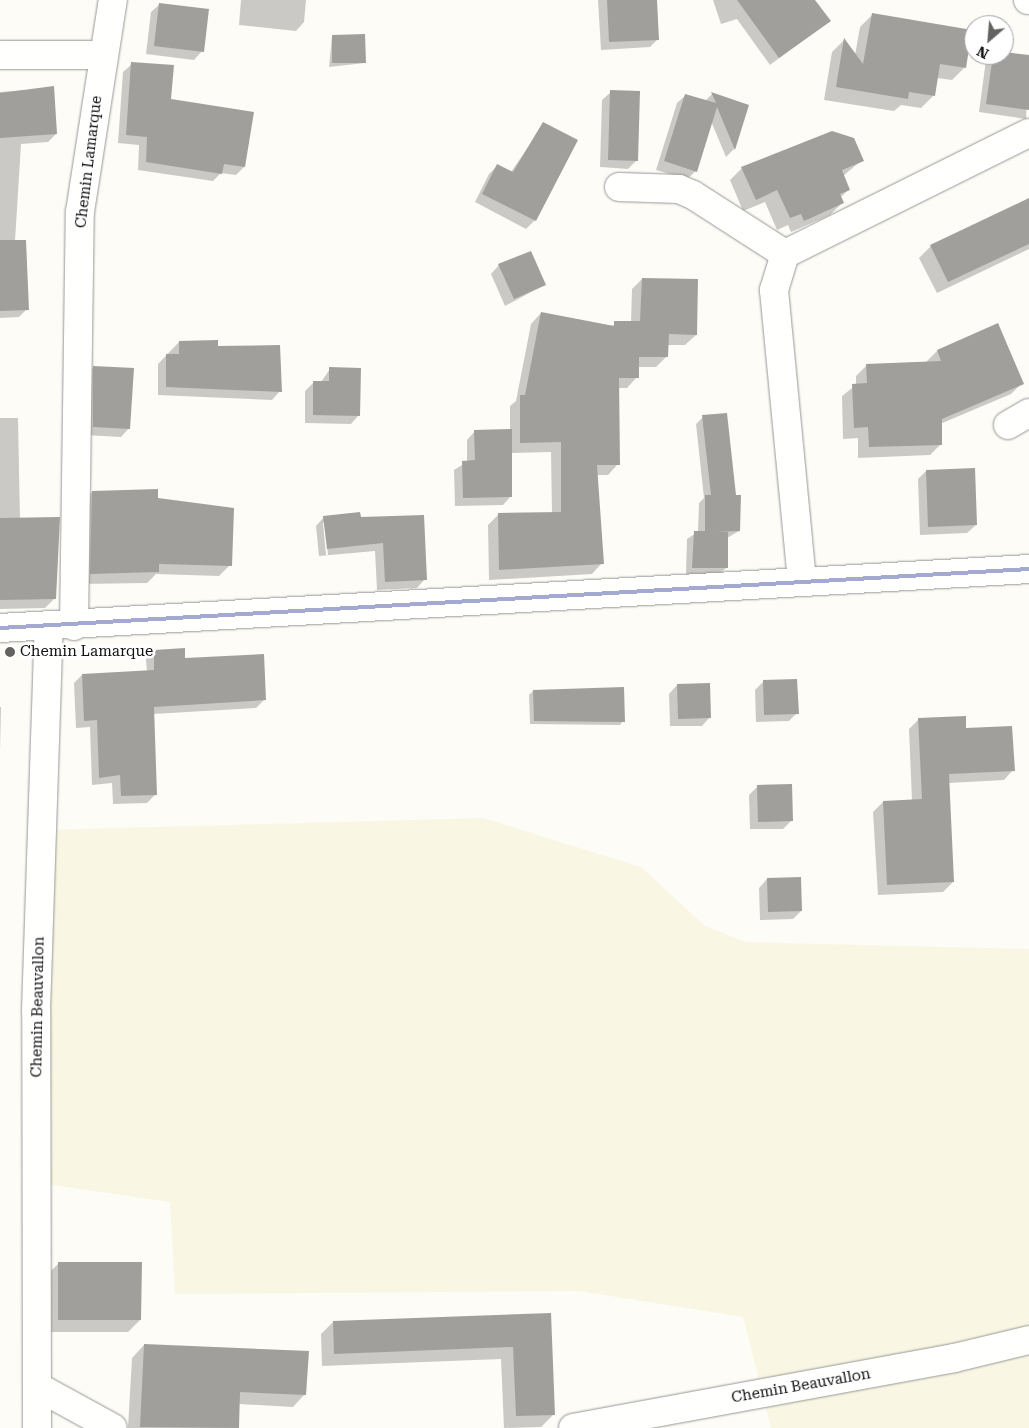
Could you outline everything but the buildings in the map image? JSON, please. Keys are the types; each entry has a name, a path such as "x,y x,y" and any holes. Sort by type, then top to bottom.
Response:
{"street":[{"name":"Chemin Lamarque","path":"62,626 80,212 113,0"},
{"path":"0,55 103,55"},
{"path":"802,580 774,290 785,254 1029,133"},
{"path":"619,187 679,190 693,195 785,254"},
{"path":"0,628 62,626 802,580 1029,569"},
{"name":"Chemin Beauvallon","path":"37,1428 36,1010 62,626"},
{"name":"Chemin Beauvallon","path":"573,1428 954,1358 1029,1340"},
{"path":"38,1387 113,1428"}],"shaded area":[{"path":"483,818 641,867 705,926 746,942 1029,949 1029,1428 771,1428 743,1317 579,1291 175,1294 170,1202 38,1183 43,830"}],"transit line":[{"path":"0,628 1029,569"}],"place":[{"name":"Chemin Lamarque","path":"10,652"}]}
